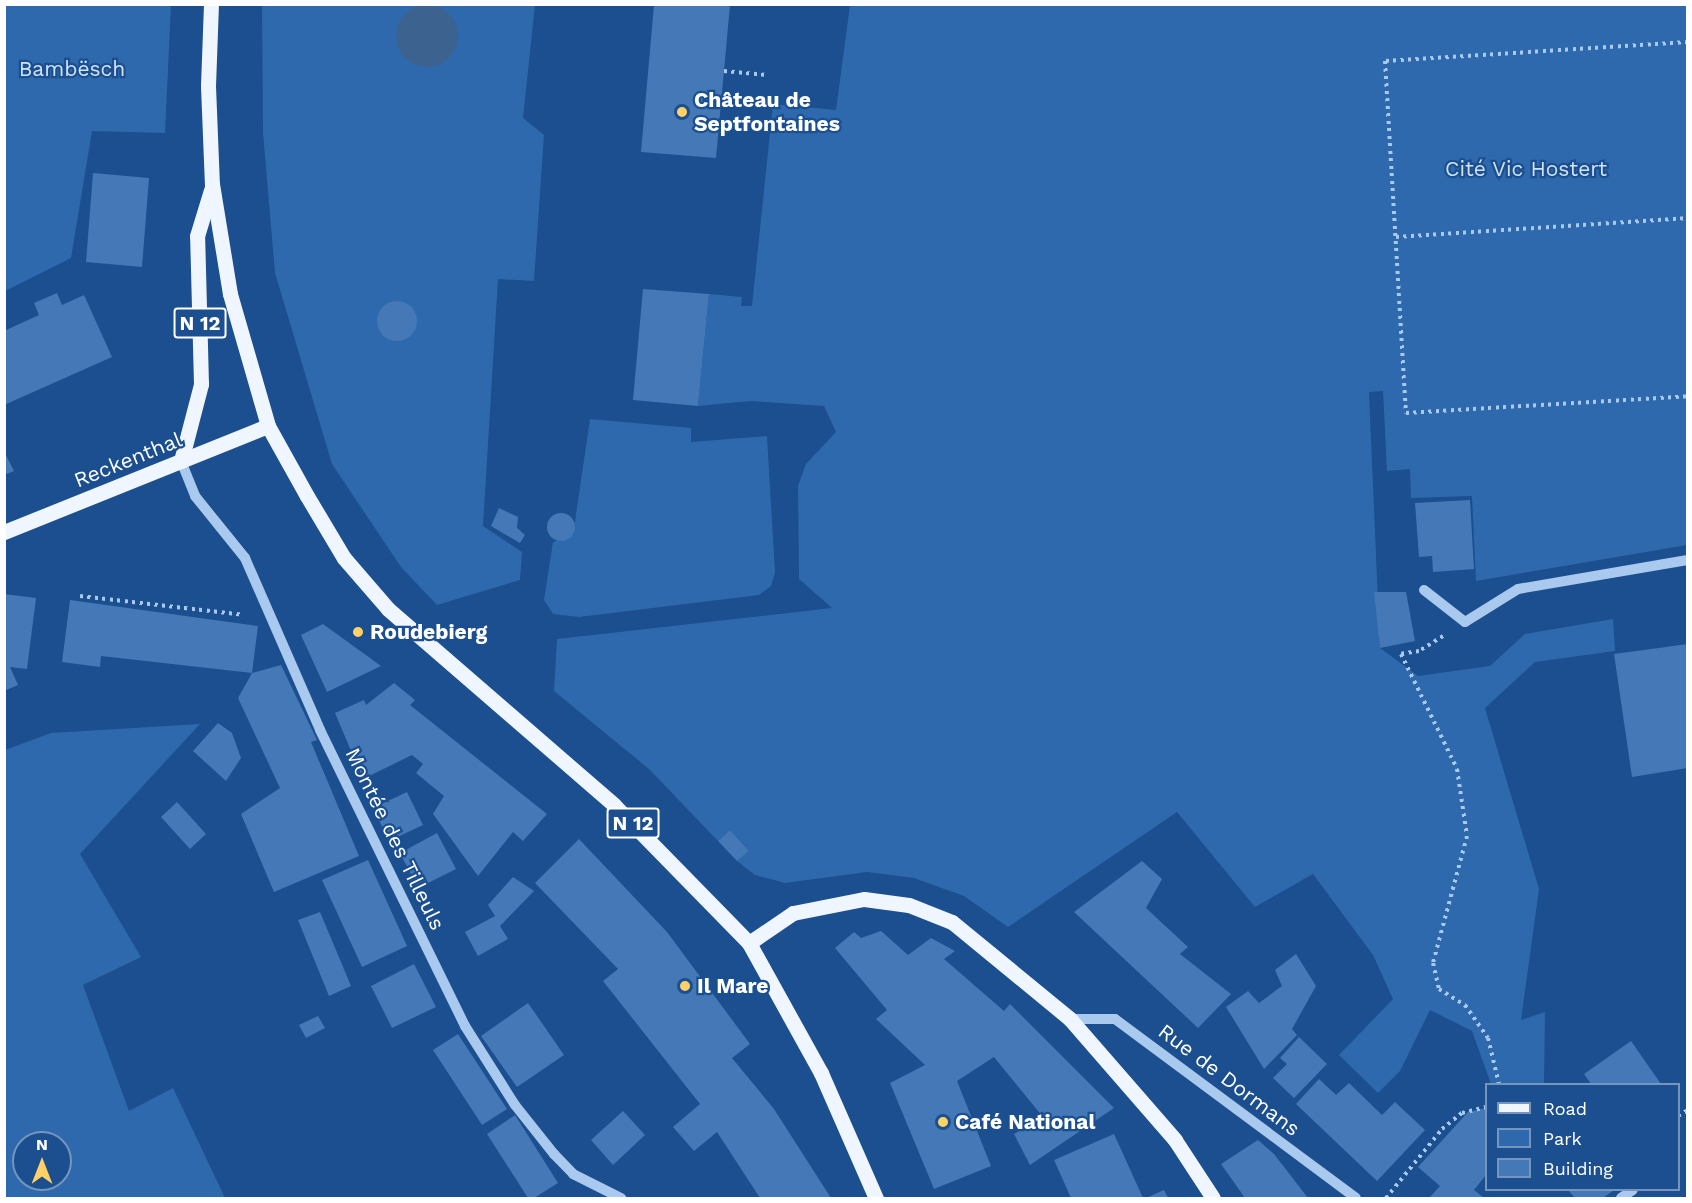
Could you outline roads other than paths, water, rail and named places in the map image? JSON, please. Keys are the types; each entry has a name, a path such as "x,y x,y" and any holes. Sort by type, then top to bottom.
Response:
{"main road":[{"name":"N 12","path":"211,4 207,86 212,184 230,294 268,426 344,558 388,609 614,805 749,943 821,1073 876,1198"},
{"name":"N 12","path":"181,461 201,384 197,236 212,184"},
{"name":"Reckenthal","path":"4,532 268,426"},
{"path":"749,943 793,913 819,906 864,899 909,905 960,927 1070,1019 1175,1140 1213,1198"}],"street":[{"name":"Montée des Tilleuls","path":"181,461 195,496 245,558 270,619 465,1026 515,1105 554,1154 573,1174 621,1198"},
{"path":"1424,590 1465,622 1518,589 1688,560"},
{"name":"Rue de Dormans","path":"1070,1019 1115,1019 1356,1198"}],"place":[{"name":"Château de Septfontaines","path":"682,112"},
{"name":"Roudebierg","path":"358,632"},
{"name":"Il Mare","path":"685,986"},
{"name":"Café National","path":"943,1122"}],"park label":[{"name":"Bambësch","path":"72,69"},
{"name":"Cité Vic Hostert","path":"1526,169"}]}
